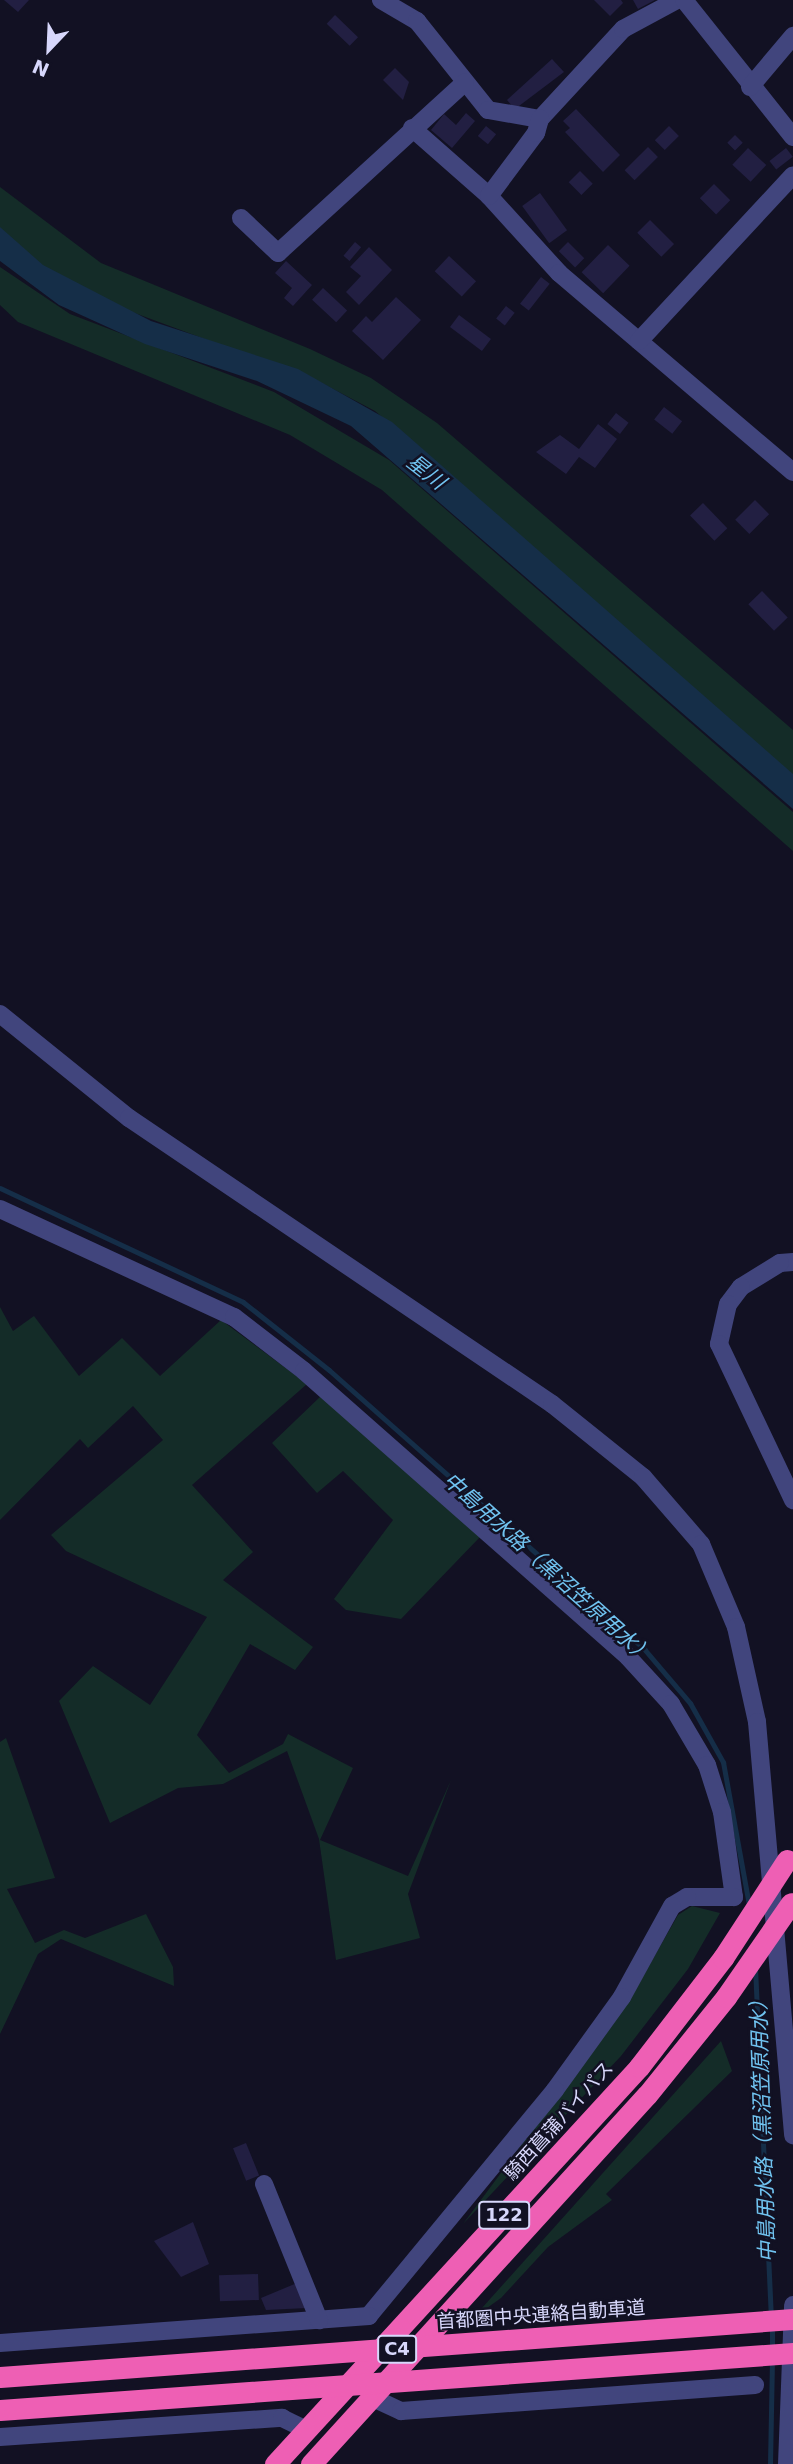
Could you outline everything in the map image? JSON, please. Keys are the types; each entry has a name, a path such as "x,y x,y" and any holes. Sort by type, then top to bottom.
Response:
{"highway":[{"name":"騎西菖蒲バイパス","path":"275,2464 639,2067 723,1958 790,1855"},
{"name":"122","path":"311,2464 647,2095 726,1997 792,1901"},
{"path":"593,2335 793,2306"},
{"name":"首都圏中央連絡自動車道","path":"0,2377 793,2319"},
{"name":"C4","path":"0,2410 793,2353"}],"street":[{"path":"382,0 417,20 465,82 495,114 540,119"},
{"path":"489,196 537,133 540,119 623,29 677,0"},
{"path":"684,0 751,87 793,136"},
{"path":"751,87 793,36"},
{"path":"241,218 278,253 465,82"},
{"path":"412,128 489,196 559,273 793,472"},
{"path":"639,341 793,174"},
{"path":"0,1014 129,1118 552,1404 643,1477 701,1545 736,1627 757,1722 793,2135"},
{"path":"0,1209 216,1305 304,1371 628,1657 684,1723 716,1790 734,1897 687,1897 672,1906 622,1997 425,2254 369,2316 0,2343"},
{"path":"793,1262 780,1263 741,1287 728,1304 719,1343 793,1500"},
{"path":"264,2184 319,2320"},
{"path":"787,2464 793,2306"},
{"path":"373,2398 401,2411 755,2385"},
{"path":"0,2437 282,2418 307,2430"}],"green space":[{"path":"0,187 101,263 310,349 371,378 437,423 793,730 793,775 375,411 318,381 132,312 41,266 0,228"},
{"path":"0,267 70,314 274,392 389,460 793,812 793,851 382,490 290,435 18,322 0,305"},
{"path":"0,1307 13,1331 34,1316 79,1376 122,1338 160,1376 221,1320 307,1384 192,1485 253,1552 223,1580 313,1647 295,1670 250,1644 197,1735 229,1773 283,1744 288,1734 353,1768 320,1840 408,1876 451,1780 408,1894 420,1938 336,1960 319,1839 287,1751 223,1784 178,1788 110,1823 59,1701 93,1666 150,1705 207,1617 66,1551 51,1535 163,1440 133,1406 88,1448 80,1439 0,1520"},
{"path":"322,1395 480,1537 401,1619 346,1610 334,1599 393,1520 343,1471 317,1493 272,1443"},
{"path":"6,1738 55,1878 7,1889 35,1943 64,1930 85,1938 146,1914 173,1967 174,1986 61,1939 38,1954 0,2034 0,1742"},
{"path":"692,1906 720,1913 688,1969 621,2056 463,2224 630,1999 678,1915"},
{"path":"721,2041 732,2071 606,2194 612,2200 548,2247 501,2298 473,2318"}],"water":[{"name":"星川","path":"0,227 43,265 151,321 298,369 392,422 793,774 793,809 351,426 257,381 145,344 59,305 0,261"}],"building":[{"path":"4,0 29,0 18,12"},
{"path":"594,0 621,0 623,3 610,16"},
{"path":"633,0 655,0 638,9"},
{"path":"335,15 358,37 350,46 327,24"},
{"path":"552,59 564,72 515,109 507,100"},
{"path":"395,68 409,82 403,100 383,80"},
{"path":"576,109 620,155 603,172 565,132 570,128 563,121"},
{"path":"466,113 475,121 452,148 431,130 444,114 456,125"},
{"path":"486,126 496,134 488,144 478,136"},
{"path":"669,126 679,136 665,150 655,140"},
{"path":"735,135 743,143 735,151 727,143"},
{"path":"648,147 658,157 635,180 625,170"},
{"path":"748,148 766,165 751,182 732,165"},
{"path":"786,148 793,157 776,170 769,161"},
{"path":"580,171 593,184 581,195 569,182"},
{"path":"714,184 730,200 716,214 700,198"},
{"path":"540,193 567,230 549,243 522,206"},
{"path":"650,220 674,244 661,257 637,233"},
{"path":"355,242 361,247 350,261 343,256"},
{"path":"568,242 584,258 575,267 559,251"},
{"path":"608,245 630,266 603,293 582,272"},
{"path":"369,247 392,270 359,305 346,292 361,276 350,267"},
{"path":"449,256 476,281 462,297 435,271"},
{"path":"286,261 312,285 293,306 284,298 292,288 275,273"},
{"path":"541,277 550,284 529,311 520,304"},
{"path":"323,288 347,311 336,322 312,300"},
{"path":"396,297 421,320 383,360 352,331 366,316 372,322"},
{"path":"506,306 515,313 505,325 496,319"},
{"path":"459,315 491,339 482,351 450,327"},
{"path":"664,407 682,421 672,434 654,420"},
{"path":"616,413 629,423 620,434 607,424"},
{"path":"598,424 617,439 595,468 579,457 566,474 536,452 560,435 579,449"},
{"path":"755,500 769,514 749,534 735,520"},
{"path":"703,503 727,528 714,541 690,516"},
{"path":"762,591 788,618 774,631 748,604"},
{"path":"246,2143 259,2175 246,2181 233,2148"},
{"path":"193,2222 209,2264 181,2277 154,2241"},
{"path":"258,2274 259,2300 220,2301 219,2275"},
{"path":"297,2283 307,2308 266,2310 261,2298"}],"waterway":[{"name":"中島用水路（黒沼笠原用水）","path":"0,1188 243,1302 329,1370 645,1650 690,1703 723,1762 749,1905"},
{"path":"755,1967 771,2314"},
{"name":"中島用水路（黒沼笠原用水）","path":"772,2327 772,2349"},
{"name":"中島用水路（黒沼笠原用水）","path":"770,2464 772,2359"}]}
